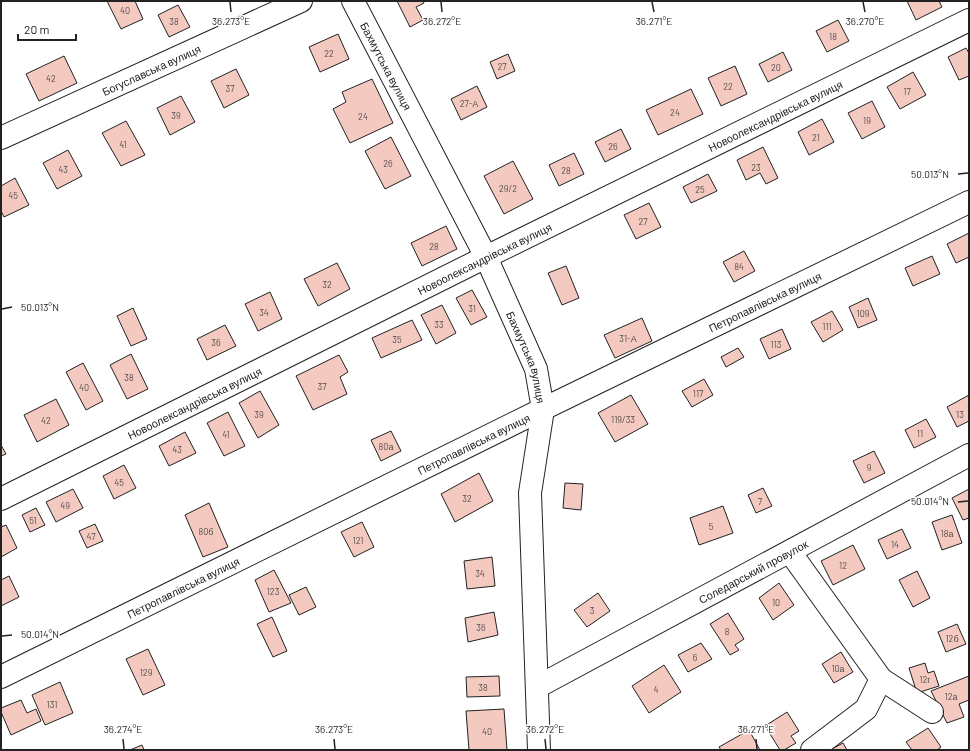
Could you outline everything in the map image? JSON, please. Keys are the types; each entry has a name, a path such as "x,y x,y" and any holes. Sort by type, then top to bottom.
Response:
{"street":[{"name":"Богуславська вулиця","path":"1,138 301,1"},
{"name":"Бахмутська вулиця","path":"353,1 486,257 536,369 543,409 530,493 539,750"},
{"name":"Новоолександрівська вулиця","path":"1,500 486,257 969,20"},
{"name":"Петропавлівська вулиця","path":"1,677 543,409 969,202"},
{"name":"Соледарський провулок","path":"537,687 969,456"},
{"path":"790,552 881,679 932,712"},
{"path":"812,750 866,708 881,679"}],"building":[{"path":"107,1 135,1 143,19 121,29"},
{"path":"397,1 423,1 424,3 416,7 423,20 410,27"},
{"path":"907,1 939,1 942,7 916,20"},
{"path":"178,5 190,27 169,37 158,15"},
{"path":"838,20 849,41 827,52 816,31"},
{"path":"338,34 349,59 320,72 309,47"},
{"path":"966,48 969,53 969,76 959,80 948,57"},
{"path":"783,52 792,70 768,82 759,64"},
{"path":"508,54 515,71 497,79 490,62"},
{"path":"64,56 77,83 39,101 26,74"},
{"path":"735,66 747,94 721,106 708,78"},
{"path":"236,69 249,95 224,108 211,81"},
{"path":"913,72 926,95 900,109 887,87"},
{"path":"372,79 393,123 350,143 333,109 346,102 342,92"},
{"path":"477,86 487,107 461,120 451,99"},
{"path":"691,89 703,114 658,135 646,110"},
{"path":"181,96 195,122 170,135 157,108"},
{"path":"872,101 885,127 862,139 848,113"},
{"path":"822,119 834,142 809,155 798,132"},
{"path":"126,121 145,155 121,166 102,133"},
{"path":"621,129 631,149 605,162 595,142"},
{"path":"391,137 411,176 385,189 365,151"},
{"path":"763,147 778,178 766,184 760,173 746,180 737,160"},
{"path":"68,150 82,176 57,189 43,163"},
{"path":"574,153 584,174 559,186 549,165"},
{"path":"513,161 533,199 504,214 484,176"},
{"path":"708,174 717,191 691,203 683,187"},
{"path":"15,178 29,205 4,217 1,211 1,186"},
{"path":"649,203 661,227 636,239 624,215"},
{"path":"446,226 457,249 422,266 411,243"},
{"path":"969,233 969,257 956,263 947,244"},
{"path":"744,251 755,271 734,282 723,262"},
{"path":"932,256 940,274 913,286 905,268"},
{"path":"337,263 350,289 318,306 304,279"},
{"path":"566,266 579,298 562,305 548,273"},
{"path":"472,290 487,317 471,325 456,298"},
{"path":"270,292 282,319 258,331 245,304"},
{"path":"868,298 877,320 858,328 849,307"},
{"path":"442,305 456,333 436,344 421,315"},
{"path":"133,308 147,339 131,346 117,316"},
{"path":"832,311 843,330 823,342 811,322"},
{"path":"642,318 652,341 615,358 604,335"},
{"path":"412,320 422,340 381,358 372,338"},
{"path":"225,325 236,346 207,360 197,339"},
{"path":"782,329 791,349 769,359 760,339"},
{"path":"738,348 744,357 726,367 721,357"},
{"path":"131,354 148,389 127,399 110,365"},
{"path":"339,355 348,372 340,377 347,394 313,410 296,376"},
{"path":"83,363 103,401 86,410 66,372"},
{"path":"704,379 713,395 692,407 682,391"},
{"path":"260,391 279,425 258,438 239,403"},
{"path":"631,395 648,424 615,442 598,413"},
{"path":"969,395 969,421 957,427 947,407"},
{"path":"56,399 69,425 37,442 24,415"},
{"path":"228,412 245,446 224,456 207,423"},
{"path":"926,419 936,437 914,448 905,430"},
{"path":"391,431 401,451 381,461 371,440"},
{"path":"185,432 196,453 169,466 159,446"},
{"path":"1,445 6,454 1,456"},
{"path":"874,451 885,473 864,483 853,461"},
{"path":"124,465 136,488 114,499 103,476"},
{"path":"479,473 493,501 455,522 441,494"},
{"path":"565,483 583,484 581,510 563,508"},
{"path":"763,488 772,506 756,513 748,495"},
{"path":"73,489 83,508 56,522 46,502"},
{"path":"969,489 969,518 963,520 952,498"},
{"path":"209,503 228,547 203,557 185,515"},
{"path":"723,506 733,533 699,545 690,518"},
{"path":"36,508 45,525 30,532 22,515"},
{"path":"952,515 962,543 942,550 932,522"},
{"path":"362,522 374,547 354,557 341,532"},
{"path":"95,524 103,541 87,548 79,531"},
{"path":"6,525 17,548 1,557 1,527"},
{"path":"902,529 911,548 887,559 878,540"},
{"path":"853,545 865,569 833,585 821,561"},
{"path":"492,557 495,586 467,589 464,561"},
{"path":"274,570 291,603 269,612 255,580"},
{"path":"917,571 930,598 913,607 899,580"},
{"path":"9,576 19,597 1,606 1,580"},
{"path":"779,583 794,605 773,620 759,598"},
{"path":"306,587 316,607 299,615 289,595"},
{"path":"598,593 610,611 587,627 574,610"},
{"path":"494,612 498,635 468,642 465,618"},
{"path":"728,613 744,639 735,645 739,650 730,655 710,624"},
{"path":"272,617 287,651 273,657 257,624"},
{"path":"957,624 966,644 946,652 938,632"},
{"path":"701,643 712,659 688,672 678,655"},
{"path":"148,649 165,685 143,695 126,659"},
{"path":"841,652 853,672 834,683 822,664"},
{"path":"925,663 928,673 934,671 939,686 917,693 909,668"},
{"path":"664,665 681,692 649,713 632,686"},
{"path":"499,676 500,696 467,697 466,677"},
{"path":"969,676 969,700 959,704 964,717 947,723 931,691"},
{"path":"60,682 73,713 45,725 32,695"},
{"path":"21,700 27,713 36,709 41,721 11,735 1,712 1,708"},
{"path":"504,709 507,750 469,750 466,711"},
{"path":"787,712 799,731 791,736 796,743 784,750 780,750 765,726"},
{"path":"928,728 941,747 937,750 912,750 906,742"},
{"path":"749,730 760,750 721,750 719,747"},
{"path":"843,743 847,750 830,750"},
{"path":"142,745 144,750 130,750"}]}
